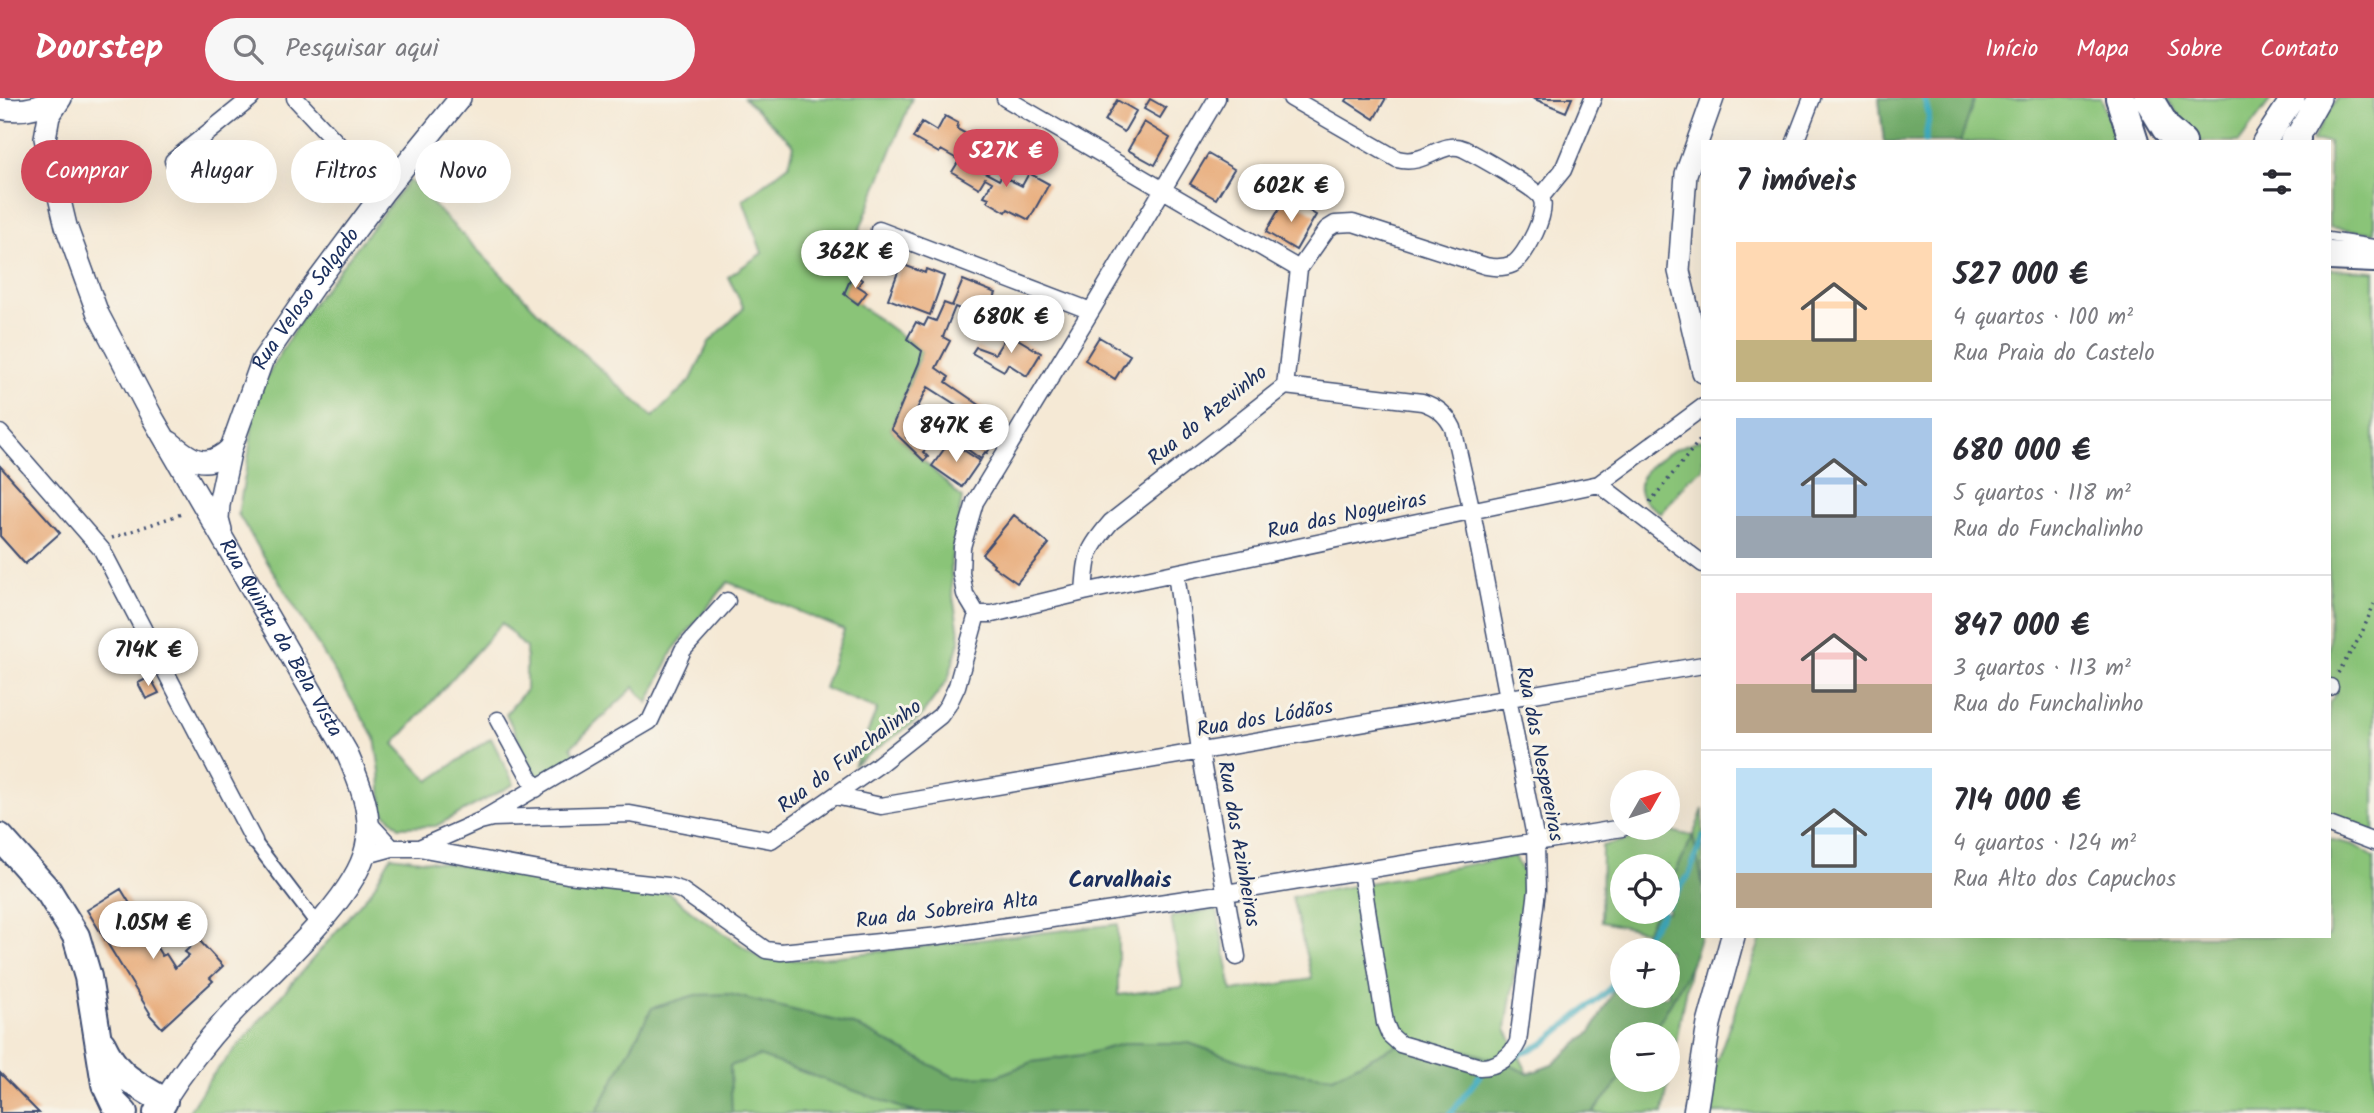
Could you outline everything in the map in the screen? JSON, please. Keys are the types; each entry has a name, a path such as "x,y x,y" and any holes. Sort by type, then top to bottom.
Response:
{"highway":[{"path":"2120,98 2133,140"},
{"path":"2148,98 2174,137"},
{"path":"2331,256 2374,258"}],"main road":[{"path":"2265,140 2293,98"},
{"path":"2295,140 2319,98"},
{"path":"0,837 49,892 76,936 88,976 104,1084 124,1113"},
{"path":"1681,1113 1687,1066 1717,938"},
{"path":"1695,1113 1709,1024 1732,938"},
{"path":"98,1036 111,1063 160,1107"}],"street":[{"path":"4,109 35,109 59,98"},
{"path":"45,138 49,116 59,98"},
{"path":"199,140 251,98"},
{"path":"295,98 334,140"},
{"name":"Rua Veloso Salgado","path":"401,171 460,98"},
{"path":"1005,98 1300,269"},
{"path":"977,614 965,594 961,573 962,547 971,510 1217,98"},
{"path":"1291,98 1397,159 1416,161 1446,147 1459,147 1534,190 1541,197 1563,170 1593,98"},
{"path":"1701,364 1679,271 1686,174 1713,98"},
{"path":"1796,140 1812,98"},
{"path":"4,109 31,121 45,138"},
{"name":"Rua Quinta da Bela Vista","path":"45,138 66,226 88,289 123,364 346,751 359,781 367,821 366,849 359,869 328,913 205,1043 160,1107"},
{"name":"Rua do Azevinho","path":"1084,592 1086,558 1095,541 1111,522 1285,386 1300,269 1327,229 1345,222 1353,223 1486,266 1509,266 1524,253 1541,217 1544,207 1541,197"},
{"name":"Rua Veloso Salgado","path":"222,537 218,519 231,448 262,361 376,203"},
{"path":"879,230 1091,311"},
{"name":"Rua das Nespereiras","path":"1285,386 1422,402 1439,410 1452,428 1472,512 1536,842 1537,890 1518,1042 1505,1059 1488,1067 1406,1046 1396,1041 1387,1030 1361,871"},
{"name":"Rua das Nogueiras","path":"977,614 992,614 1084,592 1599,484 1701,408"},
{"path":"0,433 102,550 254,841 317,924"},
{"path":"164,437 186,456 203,462 215,460 231,448"},
{"path":"203,462 197,470 192,486 203,492 223,487"},
{"path":"1599,484 1701,562"},
{"name":"Rua das Azinheiras","path":"1176,573 1200,751 1237,957"},
{"path":"480,821 650,721 683,650 727,601"},
{"name":"Rua do Funchalinho","path":"363,856 392,848 419,848 492,818 630,814 771,841 877,766 940,716 957,686 977,614"},
{"name":"Rua dos Lódãos","path":"835,796 881,806 1701,665"},
{"path":"498,720 536,789"},
{"path":"367,821 392,848"},
{"path":"2331,826 2374,842"},
{"name":"Rua da Sobreira Alta","path":"419,848 568,875 668,886 681,890 766,950 781,951 939,936 1226,893 1610,830"}],"lane":[{"path":"2331,237 2374,244"}],"path":[{"path":"1649,504 1700,440"},
{"path":"97,544 204,506"},
{"path":"2331,684 2361,635 2374,604"}],"green space":[{"path":"744,98 912,98 858,234 867,238 844,294 922,351 891,429 962,498 951,561 952,590 960,639 948,679 919,719 855,764 877,709 824,688 844,630 728,582 673,650 648,703 634,687 571,747 577,757 539,782 506,714 526,690 526,648 502,623 394,744 429,781 491,738 514,784 436,826 399,827 382,810 375,738 238,514 256,394 301,319 391,203 401,203 401,190 409,180 415,186 415,203 431,203 543,317 653,417 691,380 709,342 744,308 728,277 762,253 743,200 789,165 794,145"},
{"path":"1879,98 2101,98 2117,140 1884,140"},
{"path":"1879,98 1975,98 1961,140 1884,140"},
{"path":"2166,98 2272,98 2240,140 2197,140"},
{"path":"2337,98 2374,98 2374,233 2331,227 2331,140 2312,140"},
{"path":"2331,269 2374,271 2374,835 2331,819 2331,700 2336,693 2331,689"},
{"path":"1701,440 1701,470 1689,479 1661,513 1644,500 1640,489 1642,479 1657,461 1680,447"},
{"path":"1701,814 1701,929 1690,965 1680,1022 1610,1022 1610,1092 1667,1092 1663,1113 188,1113 211,1077 372,890 391,856 669,893 762,959 804,960 1118,924 1118,995 1183,987 1171,917 1217,909 1232,991 1312,979 1292,897 1515,856 1528,883 1506,1029 1528,1074 1552,1065 1592,1031 1610,997 1610,1008 1680,1008 1680,938 1642,938 1646,931 1611,924 1680,924 1680,854 1610,854 1610,924 1601,922 1602,846 1626,840 1680,840 1680,833 1693,836"},
{"path":"1693,836 1701,878 1701,931 1696,951 1680,985 1680,938 1642,938 1650,924 1680,924 1680,863"},
{"path":"2331,839 2354,845 2374,857 2374,1113 1708,1113 1716,1063 1761,938 2331,938"},
{"path":"729,994 857,1026 954,1077 997,1076 1032,1062 1082,1055 1126,1043 1189,1043 1264,1069 1333,1077 1408,1039 1467,1051 1528,1074 1552,1065 1592,1031 1610,997 1610,1008 1667,1008 1660,1022 1610,1022 1610,1092 1592,1113 923,1113 910,1111 759,1056 730,1066 732,1113 596,1113 652,1008 695,995"}],"building":[{"path":"1348,98 1386,98 1374,119 1346,101"},
{"path":"1532,98 1572,98 1566,112"},
{"path":"1150,99 1166,108 1160,118 1144,109"},
{"path":"1117,100 1136,111 1124,132 1105,121"},
{"path":"945,116 958,123 957,129 970,136 957,159 941,150 939,153 913,138 922,122 937,131"},
{"path":"1144,122 1170,138 1155,165 1128,150"},
{"path":"1208,154 1234,169 1216,199 1190,184"},
{"path":"960,159 999,180 1009,164 1013,167 1006,178 1022,186 1029,173 1049,184 1029,220 1008,209 1006,212 987,201 989,198 984,196 992,182 985,178 979,188 952,172"},
{"path":"1286,197 1316,215 1296,250 1266,232"},
{"path":"901,264 925,273 926,269 944,276 930,315 888,299"},
{"path":"853,273 862,280 858,286 867,292 858,304 844,294"},
{"path":"963,280 996,293 985,319 955,307 943,337 950,341 936,368 949,377 946,382 1006,423 981,459 949,436 957,423 961,426 969,413 928,387 915,413 929,422 926,426 918,420 906,437 912,442 915,439 926,449 923,452 928,457 924,461 891,429 922,351 907,339 916,322 924,326 928,318 936,321 944,303 952,306"},
{"path":"1008,333 1041,353 1027,376 1008,364 1004,371 972,353 976,347 995,354"},
{"path":"1099,337 1130,355 1115,379 1085,360"},
{"path":"950,441 980,461 962,487 932,466"},
{"path":"0,466 60,533 25,564 0,536"},
{"path":"1014,515 1049,544 1017,583 993,566 982,554"},
{"path":"150,677 159,693 146,699 138,683"},
{"path":"121,889 162,956 166,954 175,968 189,955 185,952 198,939 223,966 210,978 213,981 162,1028 149,1014 87,910"},
{"path":"0,1073 39,1113 0,1113"}],"waterway":[{"path":"1924,98 1929,115 1925,140"},
{"path":"1680,888 1689,875 1701,842"},
{"path":"1645,938 1655,924"},
{"path":"1513,1057 1543,1044 1610,988"},
{"path":"1451,1113 1484,1070"}],"district":[{"name":"Carvalhais","path":"1120,881"}]}
